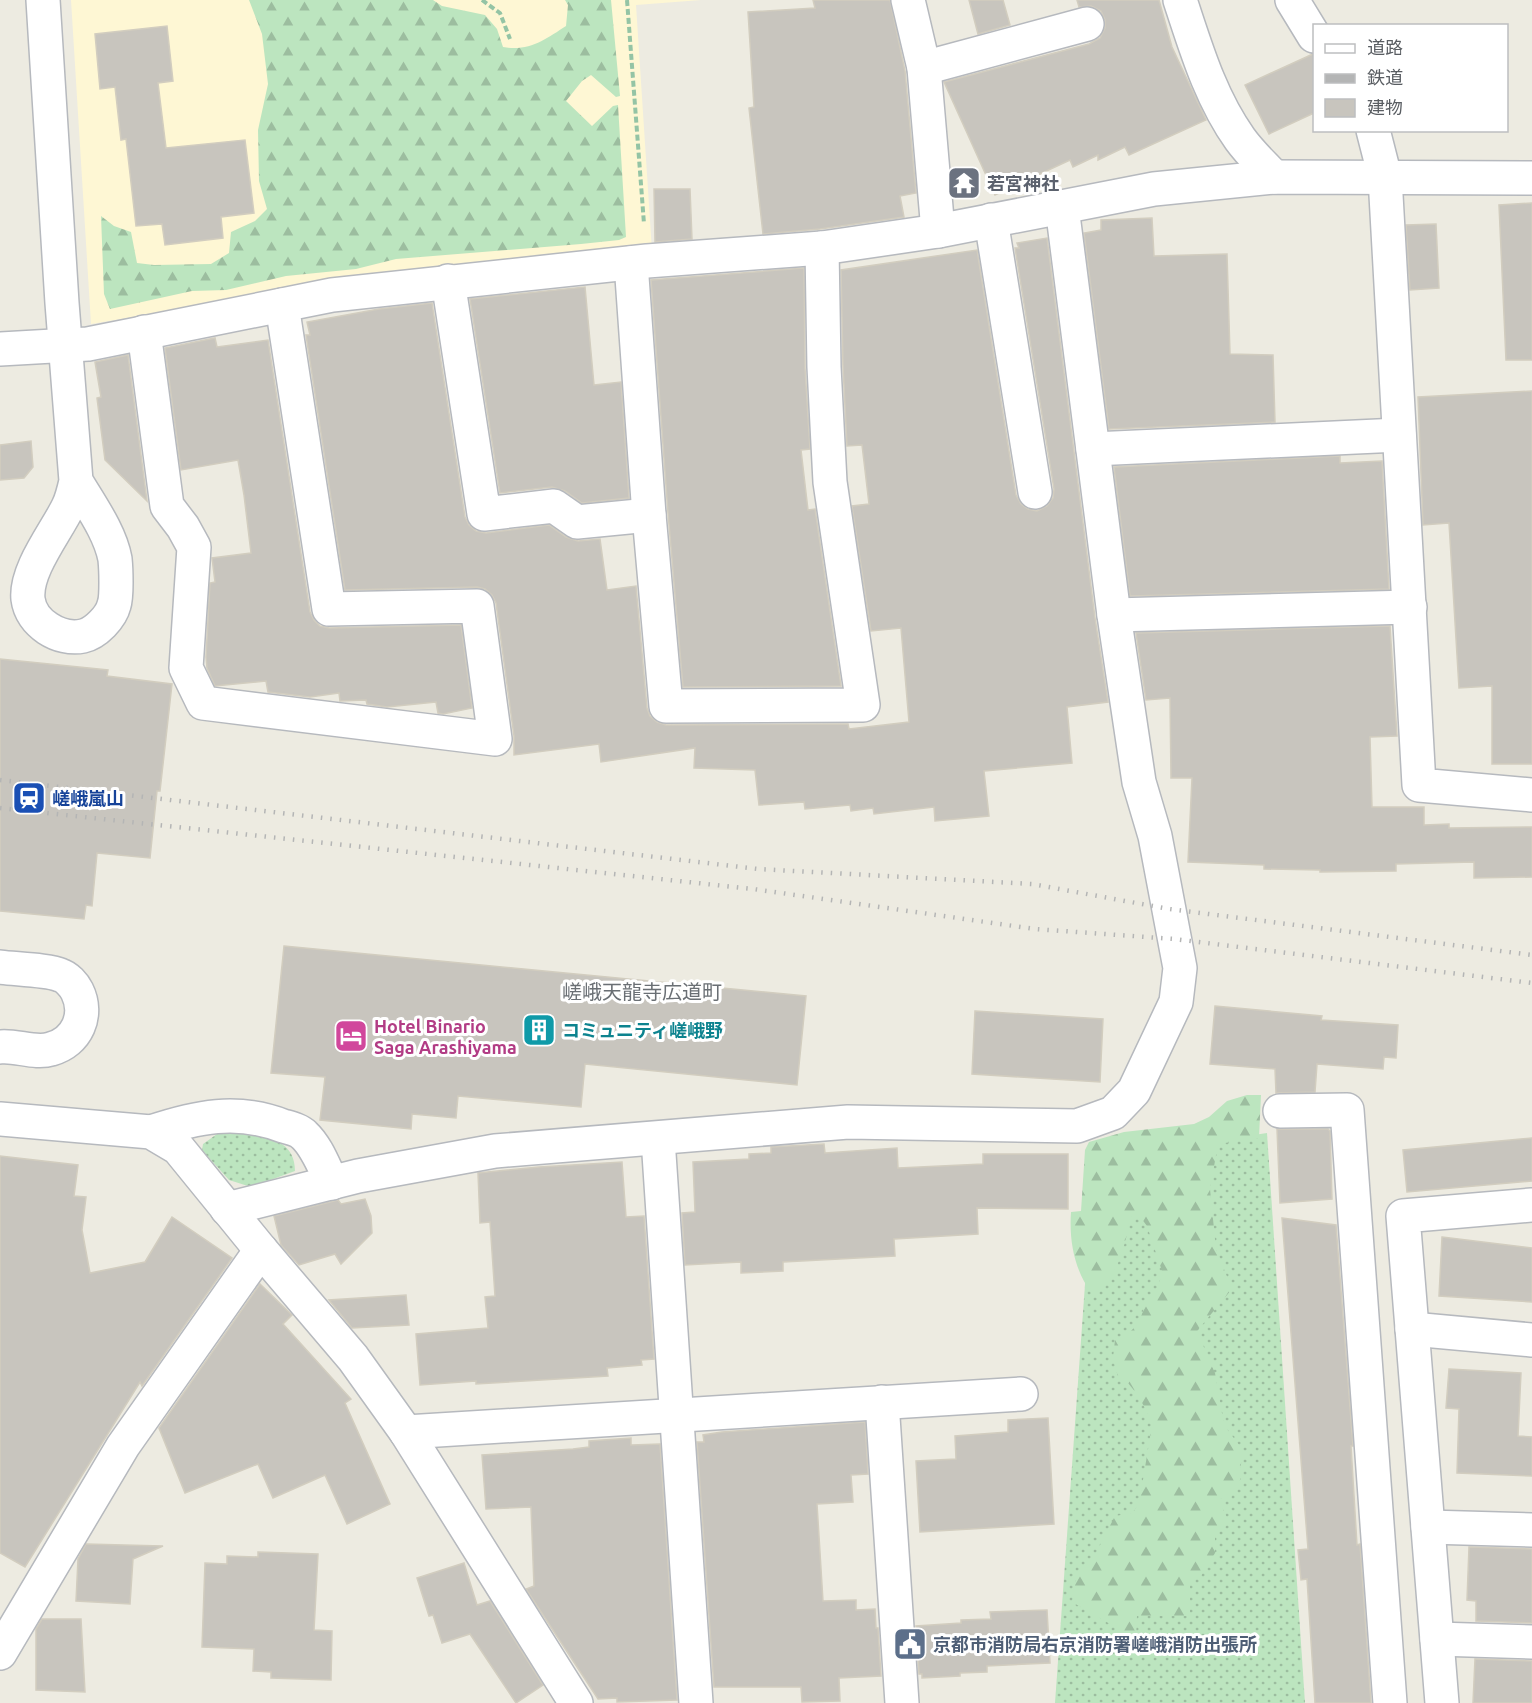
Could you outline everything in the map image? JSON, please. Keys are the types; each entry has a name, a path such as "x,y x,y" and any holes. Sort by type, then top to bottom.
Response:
{"street":[{"path":"43,0 76,481"},
{"path":"908,0 924,68 938,231"},
{"path":"1180,0 1204,71 1221,108 1241,141 1274,177"},
{"path":"1292,0 1313,34"},
{"path":"924,68 1087,24"},
{"path":"1374,132 1385,177 1419,785 1532,795"},
{"path":"0,349 88,344 332,295 738,249 822,248 938,231 1154,189 1274,177 1532,178"},
{"path":"227,1209 358,1176 495,1151 848,1122 1077,1126 1113,1113 1134,1091 1176,1002 1180,968 1155,836 1139,782 1114,615 1062,207"},
{"path":"991,220 1035,492"},
{"path":"639,262 649,515 666,706 863,705 830,482 824,367 822,248"},
{"path":"448,281 484,514 554,506 577,522 649,515"},
{"path":"144,332 167,506 183,527 194,547 186,668 203,703 495,739 477,606 329,609 282,305"},
{"path":"1093,449 1399,435"},
{"path":"1114,615 1410,608"},
{"path":"0,967 61,975 74,986 81,1000 82,1017 76,1033 64,1044 48,1050 0,1047"},
{"path":"1280,1111 1347,1110 1390,1703"},
{"path":"0,1119 151,1132 185,1120 228,1114 271,1121 302,1133 313,1146 332,1183"},
{"path":"151,1132 178,1148 352,1358 406,1432 576,1703"},
{"path":"658,1139 696,1703"},
{"path":"1442,1703 1403,1216 1532,1205"},
{"path":"0,1653 123,1446 261,1250"},
{"path":"1412,1329 1532,1340"},
{"path":"406,1432 1021,1394"},
{"path":"882,1402 902,1703"},
{"path":"1428,1527 1532,1530"},
{"path":"1437,1639 1532,1642"}],"path":[{"path":"482,0 500,13 510,39"},
{"path":"627,0 639,262"}],"shaded area":[{"path":"71,0 701,0 636,5 652,251 287,291 91,324"}],"green space":[{"path":"249,0 433,0 442,6 485,15 497,29 503,47 521,48 537,43 566,26 568,5 565,0 611,0 620,96 616,97 591,75 582,81 566,101 592,126 613,106 618,105 626,237 619,240 581,244 396,259 356,269 286,276 226,290 192,291 110,309 104,294 101,216 114,226 131,232 137,263 211,264 229,253 231,232 255,221 267,209 259,181 258,130 268,84 262,34"},
{"path":"1247,1095 1261,1095 1259,1138 1218,1144 1210,1189 1216,1249 1232,1289 1197,1331 1215,1373 1224,1425 1242,1449 1240,1480 1231,1497 1219,1499 1229,1523 1215,1536 1215,1553 1199,1579 1190,1578 1190,1616 1137,1616 1136,1639 1072,1602 1077,1574 1096,1553 1115,1516 1132,1513 1139,1504 1152,1425 1137,1394 1128,1383 1118,1377 1113,1358 1115,1340 1134,1328 1143,1312 1147,1297 1158,1290 1162,1271 1147,1226 1141,1218 1132,1216 1114,1271 1100,1287 1090,1291 1076,1263 1071,1233 1071,1212 1081,1211 1085,1150 1089,1142 1124,1132 1194,1124 1209,1117 1227,1101"},
{"path":"234,1132 265,1137 283,1145 293,1159 295,1171 251,1187 229,1180 202,1150 203,1144 217,1134"},
{"path":"1267,1133 1305,1703 1055,1703 1094,1159"}],"building":[{"path":"813,0 890,0 905,71 916,193 900,196 904,217 820,229 763,234 749,108 754,107 748,12 815,8"},
{"path":"969,0 1003,0 1010,25 978,34"},
{"path":"1077,0 1159,0 1172,47 1206,120 1129,155 1125,147 1098,160 1098,155 1073,167 1070,160 995,195 944,82 1089,44 1100,38 1105,28 1105,20 1101,11 1091,6 1079,7"},
{"path":"167,26 173,81 158,83 166,148 245,140 254,213 221,217 223,238 165,245 162,224 136,226 126,139 121,140 115,87 100,89 95,34"},
{"path":"1313,54 1313,113 1269,134 1245,85"},
{"path":"654,189 690,189 692,239 655,242"},
{"path":"1532,203 1532,360 1506,360 1499,205"},
{"path":"1152,218 1154,256 1227,254 1230,354 1273,355 1275,422 1109,429 1084,233 1101,230 1101,220"},
{"path":"1436,224 1439,288 1410,290 1406,225"},
{"path":"1047,238 1095,618 1108,702 1067,707 1072,763 984,771 989,816 935,821 934,807 874,814 873,808 851,811 850,805 805,809 804,802 759,805 755,770 694,768 695,748 601,762 599,744 514,755 514,736 496,603 492,595 485,589 477,587 345,590 306,335 310,335 307,322 379,309 432,303 465,517 469,525 476,531 486,533 549,525 566,537 578,541 600,539 607,590 636,586 647,708 650,716 666,725 848,724 849,729 909,722 901,628 871,631 852,506 869,504 862,445 847,446 841,270 977,250 1016,495 1021,504 1037,511 1047,506 1053,498 1054,489 1015,248 1019,248 1017,243"},
{"path":"804,268 805,368 810,449 801,450 808,510 815,509 841,686 683,687 651,280"},
{"path":"585,287 594,385 621,382 629,498 582,503 565,491 552,487 500,493 470,299"},
{"path":"215,338 217,347 268,340 310,612 314,620 320,626 329,628 461,625 472,708 443,714 438,713 436,702 387,707 367,704 366,700 340,701 339,693 310,697 268,692 266,681 215,686 207,668 206,657 210,583 215,582 212,558 251,553 244,495 238,460 181,470 165,348"},
{"path":"128,355 147,501 105,460 97,398 101,397 95,362"},
{"path":"1532,391 1532,764 1492,764 1492,686 1459,688 1449,523 1423,525 1418,397"},
{"path":"31,441 33,467 24,478 0,480 0,445"},
{"path":"1340,456 1340,463 1382,461 1389,589 1130,596 1114,467"},
{"path":"1390,626 1397,736 1370,737 1372,807 1424,807 1424,825 1449,824 1449,828 1532,827 1532,877 1474,878 1474,862 1396,864 1396,871 1320,872 1320,870 1264,869 1264,865 1188,862 1192,778 1171,778 1170,698 1146,700 1136,633"},
{"path":"0,659 108,670 107,676 172,684 150,858 97,853 92,906 86,905 84,919 0,911"},
{"name":"コミュニティ嵯峨野","path":"284,946 806,996 797,1085 585,1064 581,1107 458,1096 456,1118 412,1114 411,1129 320,1120 325,1077 271,1073"},
{"path":"1215,1006 1322,1016 1321,1020 1398,1025 1396,1058 1384,1057 1383,1069 1317,1064 1315,1092 1276,1093 1275,1069 1210,1064"},
{"path":"975,1011 1103,1019 1100,1082 972,1074"},
{"path":"1277,1129 1328,1129 1330,1131 1332,1199 1280,1203"},
{"path":"1532,1138 1532,1181 1407,1192 1403,1150"},
{"path":"824,1144 825,1153 897,1148 898,1168 983,1164 983,1154 1068,1154 1068,1209 977,1208 978,1234 894,1239 895,1256 783,1262 783,1271 741,1273 741,1262 685,1265 682,1213 695,1212 693,1162 749,1159 749,1154 771,1153 771,1147"},
{"path":"0,1156 78,1165 74,1196 86,1197 82,1230 90,1273 145,1262 172,1217 232,1258 142,1386 140,1382 25,1567 0,1553"},
{"path":"622,1162 626,1217 644,1216 654,1359 641,1360 642,1365 607,1368 608,1376 420,1385 416,1334 488,1328 485,1297 495,1296 490,1222 480,1223 478,1173"},
{"path":"365,1199 371,1216 372,1233 341,1264 335,1254 299,1265 281,1245 274,1216 338,1200 341,1204"},
{"path":"1282,1218 1336,1225 1353,1446 1351,1446 1357,1545 1360,1544 1371,1703 1315,1703 1307,1579 1301,1580 1298,1550 1308,1549"},
{"path":"1442,1237 1532,1248 1532,1302 1439,1296"},
{"path":"260,1284 292,1315 283,1324 351,1399 345,1403 390,1504 347,1524 325,1475 273,1498 258,1464 185,1493 159,1428"},
{"path":"406,1295 409,1325 352,1328 329,1300"},
{"path":"1449,1369 1521,1373 1518,1436 1532,1437 1532,1476 1457,1473 1459,1409 1446,1408"},
{"path":"1048,1418 1054,1524 920,1532 916,1461 956,1459 955,1436 1008,1432 1008,1420"},
{"path":"865,1422 868,1474 851,1475 853,1502 817,1504 823,1601 856,1600 856,1610 875,1609 881,1676 839,1678 840,1701 802,1702 801,1687 714,1687 697,1442 704,1442 703,1435 722,1432"},
{"path":"631,1438 631,1445 660,1444 677,1700 617,1702 617,1698 598,1699 526,1589 534,1586 531,1507 486,1509 482,1455 573,1449 589,1447 589,1441"},
{"path":"86,1544 163,1546 133,1559 130,1604 76,1601 78,1559"},
{"path":"1469,1547 1532,1549 1532,1623 1476,1621 1476,1601 1467,1600"},
{"path":"258,1552 318,1554 314,1630 332,1631 331,1680 271,1678 271,1672 253,1671 254,1649 202,1647 205,1563 227,1564 227,1556 258,1557"},
{"path":"464,1563 477,1605 490,1601 543,1685 516,1703 470,1634 442,1643 433,1615 429,1616 417,1578"},
{"path":"1047,1610 1050,1663 987,1666 987,1672 960,1673 960,1676 922,1678 922,1674 919,1674 916,1626 991,1619 990,1612"},
{"path":"42,1619 81,1619 85,1692 36,1690 36,1629"},
{"path":"1475,1659 1532,1661 1532,1703 1473,1703"}],"railway":[{"path":"0,780 758,869 1032,884 1169,909 1532,955"},
{"path":"0,808 753,889 1035,929 1174,939 1532,983"}],"place":[{"name":"若宮神社","path":"964,183"},
{"name":"嵯峨嵐山","path":"29,798"},
{"name":"コミュニティ嵯峨野","path":"539,1030"},
{"name":"Hotel Binario Saga Arashiyama","path":"351,1036"},
{"name":"京都市消防局右京消防署嵯峨消防出張所","path":"910,1644"}],"district":[{"name":"嵯峨天龍寺広道町","path":"642,991"}]}
